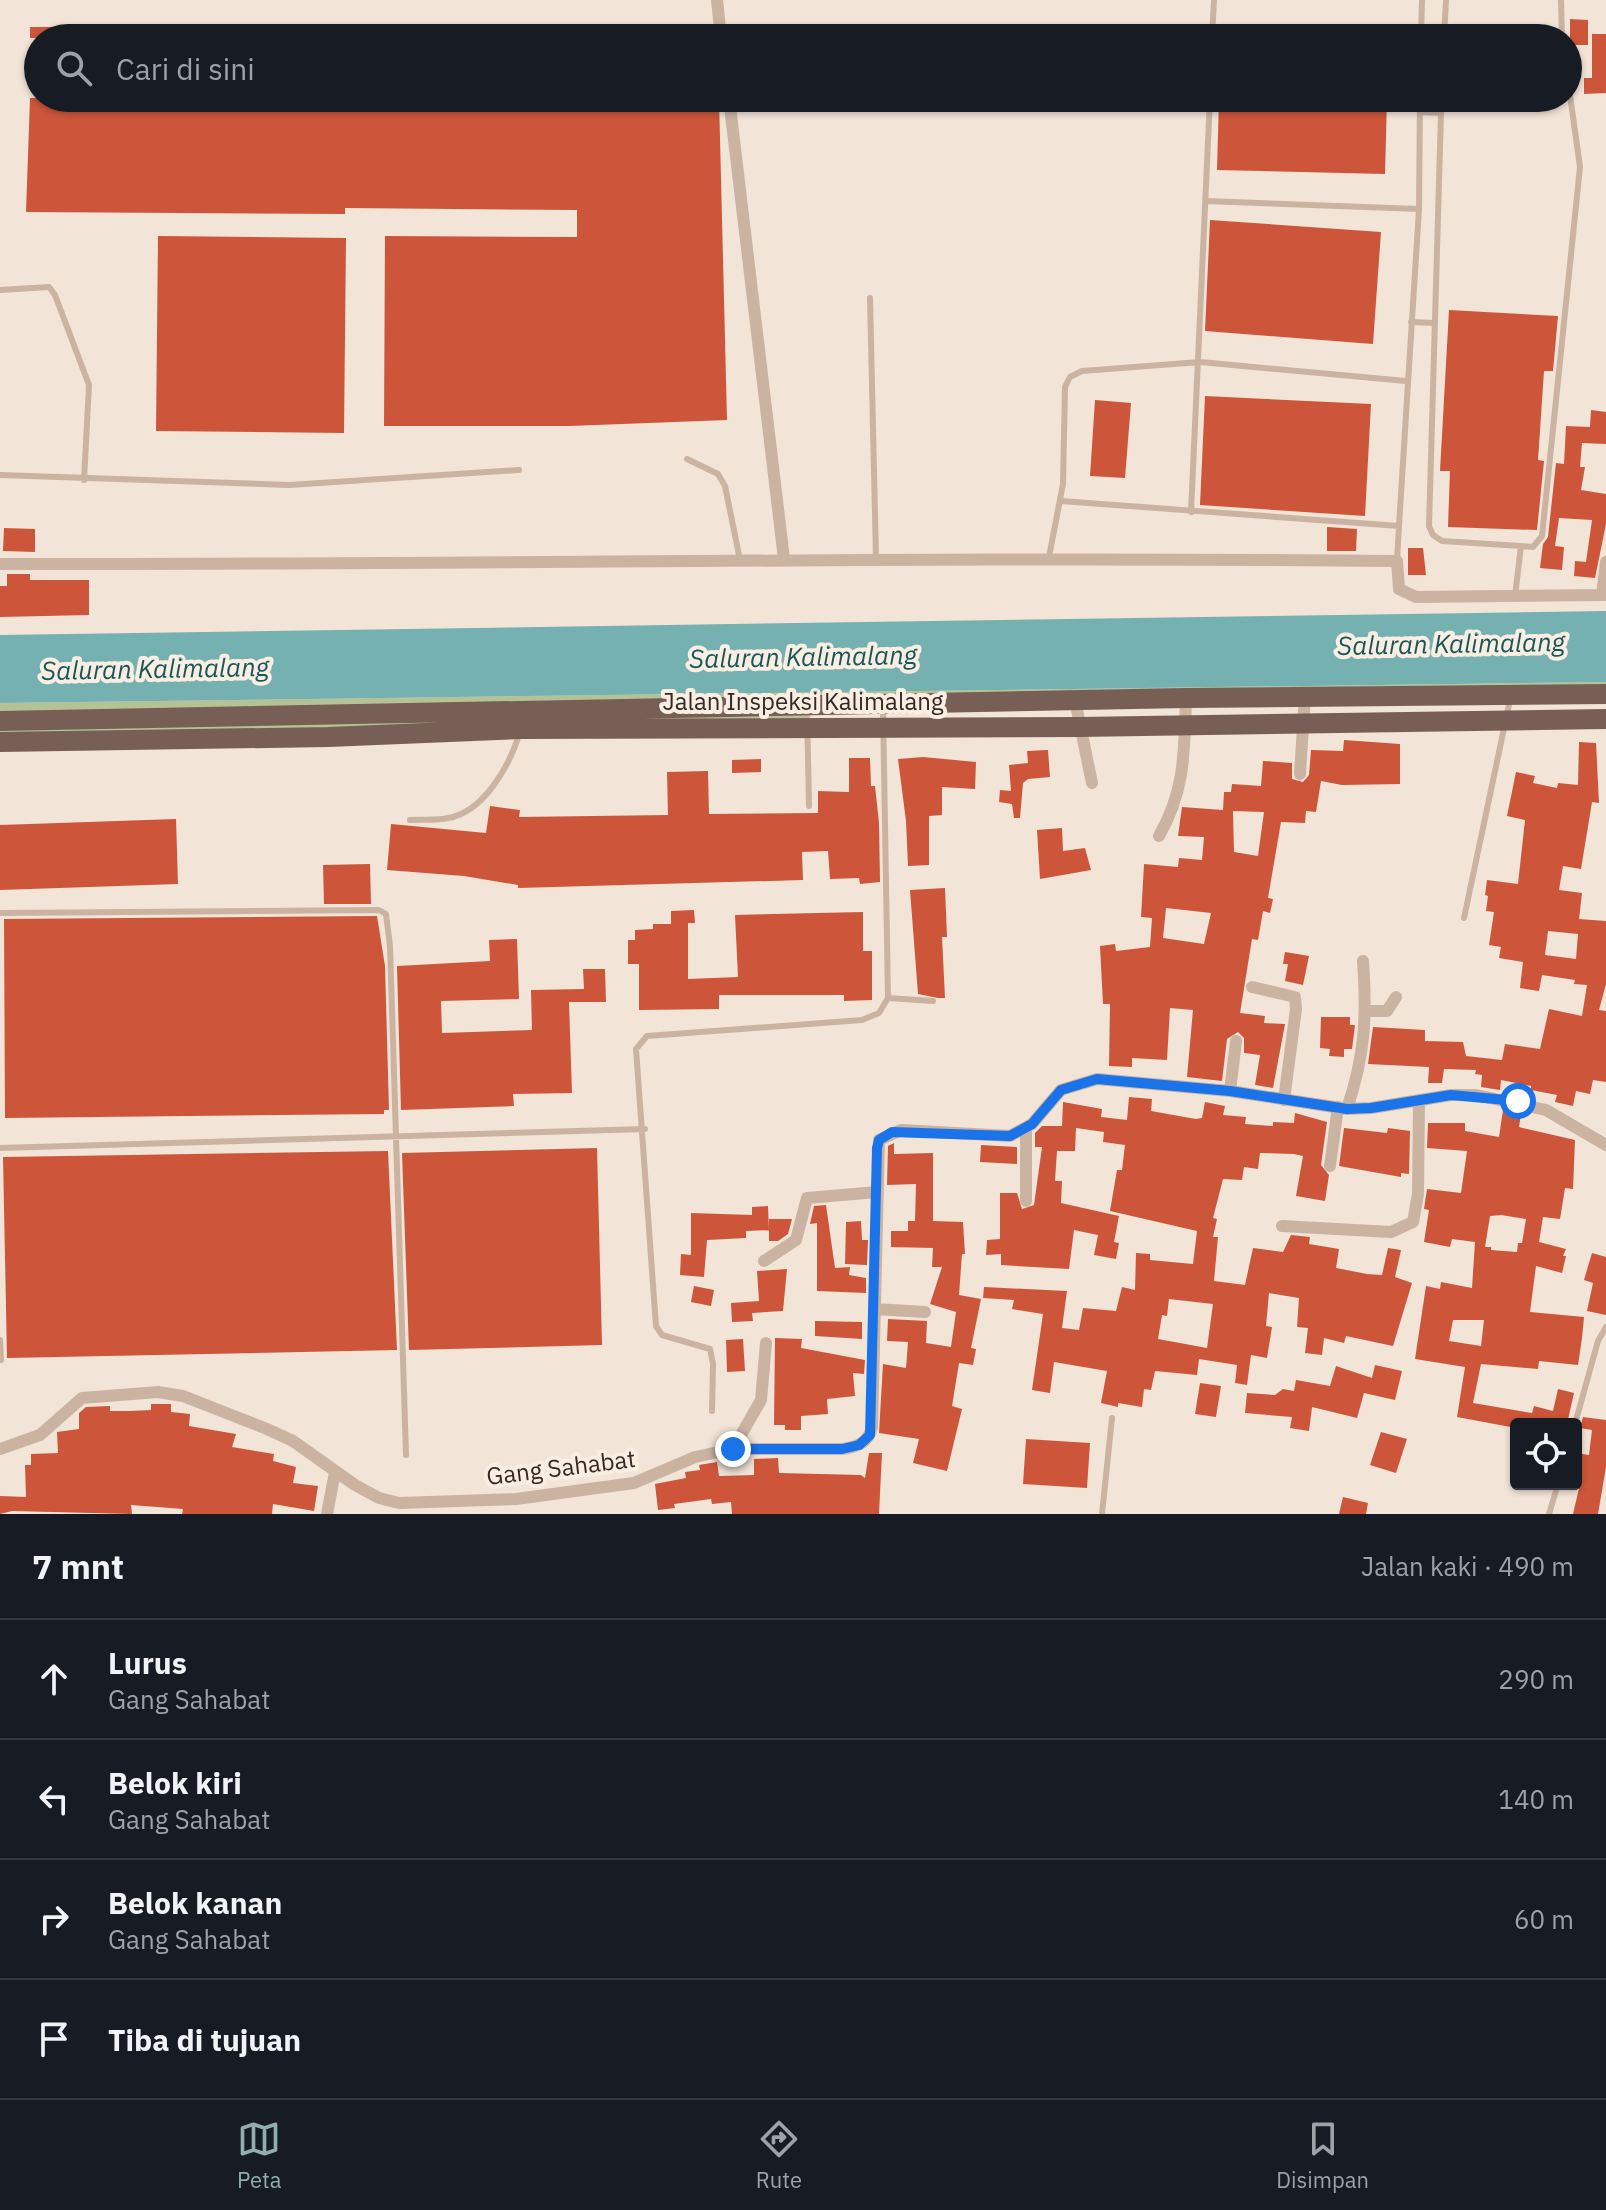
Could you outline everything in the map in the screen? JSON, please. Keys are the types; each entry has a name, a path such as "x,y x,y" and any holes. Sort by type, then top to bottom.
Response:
{"main road":[{"name":"Jalan Inspeksi Kalimalang","path":"0,721 328,714 522,720 807,716 883,703 1606,694"},
{"path":"328,714 328,737"},
{"name":"Jalan Inspeksi Kalimalang","path":"807,716 883,729 1606,719"},
{"path":"204,717 205,739"},
{"name":"Jalan Inspeksi Kalimalang","path":"0,742 328,737 522,720"}],"street":[{"path":"717,0 720,24"},
{"path":"731,112 784,559"},
{"path":"0,564 413,565 1049,557 1397,561 1396,581 1406,594 1515,596 1604,595 1606,562"},
{"path":"1300,774 1305,696"},
{"path":"1159,836 1179,798 1186,698"},
{"path":"1075,700 1092,783"},
{"path":"1330,1166 1342,1108 1362,1064 1366,1011 1363,961"},
{"path":"1252,987 1295,997 1284,1100"},
{"path":"1366,1011 1387,1011 1396,997"},
{"path":"1230,1091 1236,1041"},
{"path":"1026,1201 1026,1129 1061,1090 1087,1080 1230,1091 1342,1108 1451,1095 1518,1101 1568,1120 1606,1145"},
{"path":"1282,1226 1391,1232 1413,1222 1418,1194 1419,1100"},
{"name":"Gang Sahabat","path":"0,1449 40,1435 82,1398 158,1392 183,1396 267,1429 293,1441 335,1472 379,1498 399,1503 487,1500 634,1483 695,1457 733,1449 842,1449 866,1441 872,1427 879,1140 892,1132 999,1137 1026,1129"},
{"path":"764,1261 796,1240 807,1198 877,1192"},
{"path":"875,1309 925,1312"},
{"path":"733,1449 761,1400 766,1343"},
{"path":"327,1514 335,1472"}],"lane":[{"path":"1213,24 1214,0"},
{"path":"1421,24 1422,0"},
{"path":"1445,24 1446,0"},
{"path":"1561,0 1562,24"},
{"path":"1191,512 1209,112"},
{"path":"1397,561 1419,209 1420,112 1441,113 1429,526 1433,535 1442,541 1533,547 1542,536 1580,167 1572,112"},
{"path":"1206,201 1419,209"},
{"path":"0,290 49,287 55,295 89,385 84,480"},
{"path":"870,298 876,558"},
{"path":"1411,322 1434,323"},
{"path":"1049,557 1061,501 1064,398 1070,377 1082,371 1200,362 1406,381"},
{"path":"687,459 718,474 725,486 740,560"},
{"path":"0,475 289,485 519,470"},
{"path":"1061,501 1399,526"},
{"path":"1515,596 1521,546"},
{"path":"1464,918 1512,693"},
{"path":"712,1411 710,1349 662,1335 656,1326 645,1129 636,1049 640,1040 647,1036 862,1020 879,1013 888,998 883,703"},
{"path":"807,716 809,806"},
{"path":"410,820 451,818 476,803 512,757 522,720"},
{"path":"0,913 379,910 389,921 406,1455"},
{"path":"888,998 933,1001"},
{"path":"0,1148 645,1129"},
{"path":"1577,1418 1598,1341 1606,1327"},
{"path":"0,1340 1,1360"},
{"path":"1102,1514 1112,1418"},
{"path":"1549,1514 1556,1490"}],"green space":[{"path":"1606,682 1606,694 807,705 809,726 0,742 0,703"}],"water":[{"name":"Saluran Kalimalang","path":"1606,611 1606,682 0,703 0,635"}],"building":[{"path":"1570,19 1588,20 1588,45 1582,45 1582,24 1570,24"},
{"path":"1592,34 1606,34 1606,93 1584,94 1584,78 1592,78"},
{"path":"30,112 719,112 727,420 569,426 384,426 385,236 577,237 577,210 345,208 345,214 26,212"},
{"path":"1219,112 1387,112 1385,174 1217,170"},
{"path":"1210,220 1381,232 1373,344 1205,331"},
{"path":"158,236 346,238 344,433 156,431"},
{"path":"1449,310 1558,316 1553,371 1544,371 1538,460 1544,461 1537,530 1448,527 1450,471 1440,471"},
{"path":"1205,396 1371,404 1365,516 1200,505"},
{"path":"1095,400 1131,403 1125,478 1090,476"},
{"path":"1591,410 1606,412 1606,444 1582,443 1580,467 1585,467 1581,490 1606,494 1606,524 1595,578 1574,576 1575,561 1586,562 1592,520 1559,518 1555,546 1564,547 1562,570 1540,568 1543,544 1548,537 1556,463 1564,464 1566,426 1590,427"},
{"path":"1327,527 1357,529 1356,551 1327,551"},
{"path":"4,528 35,529 35,552 3,551"},
{"path":"1408,548 1423,548 1426,575 1408,575"},
{"path":"7,574 30,574 30,580 89,580 89,615 0,617 0,586 7,586"},
{"path":"1344,740 1400,744 1400,784 1342,785 1321,781 1316,812 1306,811 1305,823 1281,822 1268,898 1273,899 1270,913 1263,911 1258,940 1252,939 1240,1013 1265,1016 1264,1023 1285,1024 1273,1088 1255,1085 1260,1055 1244,1053 1244,1038 1238,1032 1227,1039 1222,1081 1187,1077 1193,1010 1170,1008 1167,1060 1132,1058 1132,1067 1109,1066 1110,1004 1103,1004 1100,946 1115,944 1116,951 1150,947 1152,918 1141,917 1144,864 1178,867 1179,858 1202,860 1204,837 1178,836 1182,807 1223,810 1224,792 1231,792 1232,784 1261,786 1263,761 1292,763 1292,779 1303,782 1309,775 1311,750 1343,751","holes":["1233,811 1264,812 1258,856 1234,852","1166,908 1211,913 1204,944 1163,938"]},
{"path":"1579,742 1596,743 1599,803 1592,802 1581,869 1563,866 1559,890 1582,893 1579,919 1606,921 1606,984 1599,1010 1606,1011 1606,1082 1593,1080 1590,1094 1576,1091 1573,1106 1555,1102 1557,1095 1531,1090 1531,1086 1501,1080 1500,1090 1481,1087 1482,1075 1475,1074 1476,1070 1444,1069 1442,1083 1428,1083 1429,1067 1368,1064 1373,1027 1425,1030 1425,1041 1463,1042 1466,1056 1502,1060 1505,1044 1540,1049 1549,1009 1582,1016 1587,985 1542,975 1539,991 1520,988 1523,962 1499,958 1501,947 1489,945 1494,912 1486,911 1488,896 1485,895 1487,880 1518,884 1525,820 1507,816 1516,772 1535,776 1533,783 1557,788 1558,783 1578,785","holes":["1548,931 1578,934 1576,959 1545,955"]},
{"path":"1048,750 1050,777 1028,779 1023,783 1020,818 1014,818 1012,804 999,802 1000,790 1011,791 1009,765 1028,763 1027,751"},
{"path":"923,757 976,762 975,789 942,787 942,815 929,816 929,865 908,866 898,759"},
{"path":"849,758 870,758 871,786 875,786 879,823 880,882 860,884 859,878 830,879 828,851 802,852 803,880 518,888 518,885 464,876 387,870 391,824 486,833 490,806 520,810 519,817 668,815 667,772 708,771 709,814 818,813 818,791 849,792"},
{"path":"761,759 761,772 732,773 732,760"},
{"path":"176,819 178,884 0,890 0,825"},
{"path":"1062,828 1063,851 1085,848 1091,870 1040,879 1037,830"},
{"path":"370,864 371,904 324,904 323,865"},
{"path":"945,888 947,937 942,937 945,998 938,998 918,994 910,890"},
{"path":"694,910 695,923 688,923 688,979 738,977 735,915 863,912 863,951 872,951 872,1000 844,1001 844,995 719,995 719,1009 639,1010 639,964 628,964 628,940 635,940 635,930 653,929 653,924 671,924 671,911"},
{"path":"377,916 385,966 389,1110 384,1110 384,1114 5,1118 4,919"},
{"path":"517,939 519,999 441,1001 442,1033 532,1030 531,990 584,989 583,969 605,969 606,1002 569,1002 572,1093 513,1094 514,1106 401,1110 397,966 490,961 489,940"},
{"path":"1285,952 1309,956 1303,985 1285,981 1288,964 1283,964"},
{"path":"1321,1017 1350,1017 1350,1025 1355,1025 1352,1049 1344,1049 1344,1057 1329,1056 1330,1049 1320,1048"},
{"path":"1129,1097 1152,1099 1151,1111 1196,1119 1202,1118 1205,1102 1225,1106 1223,1115 1246,1117 1245,1124 1273,1126 1273,1122 1294,1123 1295,1113 1327,1122 1321,1165 1329,1175 1325,1201 1296,1196 1303,1156 1294,1154 1260,1153 1258,1169 1244,1167 1242,1180 1223,1179 1213,1218 1217,1219 1213,1237 1218,1237 1214,1281 1245,1285 1253,1248 1283,1252 1291,1235 1310,1237 1309,1244 1339,1249 1336,1268 1367,1274 1382,1275 1388,1248 1401,1250 1395,1277 1412,1283 1393,1346 1346,1336 1344,1343 1324,1338 1322,1355 1305,1353 1308,1328 1297,1327 1299,1298 1269,1293 1266,1326 1272,1327 1267,1358 1251,1355 1247,1385 1235,1383 1237,1365 1199,1359 1197,1375 1155,1371 1151,1390 1144,1389 1142,1407 1118,1403 1118,1407 1101,1403 1107,1371 1054,1362 1050,1393 1032,1390 1043,1314 1012,1309 1014,1300 983,1298 984,1287 1067,1291 1062,1328 1079,1330 1083,1308 1116,1311 1122,1287 1135,1290 1136,1253 1150,1254 1150,1260 1193,1264 1197,1231 1110,1211 1117,1170 1122,1170 1125,1145 1103,1142 1104,1132 1076,1128 1075,1151 1057,1151 1055,1181 1062,1181 1061,1203 1119,1216 1114,1242 1119,1243 1116,1259 1094,1255 1098,1235 1074,1230 1069,1269 1001,1265 1001,1254 986,1255 987,1240 1000,1239 1000,1193 1017,1193 1022,1209 1034,1205 1042,1147 1035,1147 1035,1133 1042,1126 1062,1126 1063,1102 1102,1109 1101,1117 1127,1120","holes":["1169,1299 1213,1304 1207,1348 1158,1339 1162,1315 1167,1316"]},
{"path":"1503,1110 1521,1114 1519,1127 1575,1140 1573,1189 1565,1188 1560,1219 1543,1217 1539,1242 1566,1249 1562,1273 1536,1266 1530,1312 1584,1317 1578,1365 1539,1361 1538,1369 1481,1364 1473,1403 1532,1413 1534,1406 1553,1411 1558,1389 1574,1393 1568,1418 1510,1418 1510,1427 1457,1417 1465,1367 1415,1359 1426,1286 1440,1289 1441,1282 1472,1288 1475,1242 1452,1239 1450,1247 1424,1242 1429,1210 1424,1209 1427,1189 1461,1193 1467,1151 1427,1148 1428,1123 1465,1123 1465,1131 1499,1137","holes":["1490,1216 1526,1219 1522,1243 1518,1243 1517,1252 1485,1247","1453,1320 1484,1320 1481,1346 1449,1341"]},
{"path":"1344,1128 1387,1133 1388,1128 1410,1131 1409,1174 1401,1173 1401,1177 1339,1166"},
{"path":"894,1143 894,1154 933,1153 933,1221 963,1222 965,1254 962,1254 959,1295 981,1299 971,1348 976,1349 973,1365 959,1363 952,1406 962,1409 947,1471 913,1463 919,1439 879,1433 883,1364 906,1368 908,1342 887,1341 888,1319 927,1321 926,1343 951,1347 956,1312 930,1304 942,1267 932,1267 933,1248 891,1247 891,1231 908,1231 908,1221 915,1221 916,1184 887,1185 888,1146"},
{"path":"981,1145 1017,1147 1017,1164 980,1162"},
{"path":"597,1148 602,1345 409,1350 402,1153"},
{"path":"388,1151 397,1350 7,1358 3,1157"},
{"path":"826,1205 835,1268 850,1267 849,1275 866,1278 866,1293 817,1291 817,1223 810,1224 814,1206"},
{"path":"768,1206 769,1230 746,1231 746,1238 707,1240 704,1277 680,1275 681,1254 691,1255 691,1213 752,1215 752,1207"},
{"path":"769,1219 792,1219 788,1234 778,1241 769,1241"},
{"path":"861,1221 862,1240 868,1240 867,1265 845,1264 846,1222"},
{"path":"1592,1253 1606,1257 1606,1315 1587,1311 1593,1283 1584,1280"},
{"path":"787,1269 783,1311 752,1313 753,1321 732,1322 731,1303 759,1301 757,1271"},
{"path":"694,1286 714,1290 711,1306 691,1302"},
{"path":"815,1321 862,1322 862,1339 815,1336"},
{"path":"775,1338 802,1339 801,1348 865,1360 864,1374 853,1373 855,1396 827,1399 828,1414 801,1416 801,1430 785,1430 785,1425 774,1425"},
{"path":"743,1339 745,1371 727,1372 726,1340"},
{"path":"1375,1365 1402,1371 1395,1400 1364,1393 1357,1418 1312,1407 1309,1431 1290,1428 1292,1417 1245,1413 1247,1393 1275,1395 1283,1389 1294,1391 1296,1380 1330,1386 1336,1366 1372,1378"},
{"path":"1200,1383 1221,1386 1216,1417 1195,1414"},
{"path":"151,1404 171,1404 171,1412 190,1414 189,1426 236,1434 232,1447 274,1454 273,1461 296,1467 293,1483 318,1486 314,1511 273,1504 272,1514 182,1514 183,1509 131,1505 132,1514 12,1511 0,1514 0,1496 26,1497 25,1465 31,1465 31,1454 58,1453 57,1432 79,1429 79,1413 86,1407 110,1406 110,1411 130,1411 151,1410"},
{"path":"1583,1417 1606,1420 1606,1467 1598,1514 1573,1514 1579,1490 1582,1490 1582,1454 1589,1455 1592,1430 1582,1428"},
{"path":"1381,1432 1407,1439 1396,1473 1370,1465"},
{"path":"1026,1439 1090,1443 1087,1488 1023,1484"},
{"path":"869,1453 882,1453 879,1514 732,1514 731,1502 712,1504 711,1499 674,1504 675,1508 658,1510 655,1484 686,1478 685,1472 700,1470 699,1465 717,1462 719,1476 754,1475 754,1459 778,1458 779,1473 861,1475 865,1478"},
{"path":"1343,1497 1368,1503 1366,1514 1339,1514"}],"route":[{"path":"733,1449 842,1449 859,1445 870,1435 877,1148 879,1140 892,1132 1010,1136 1032,1124 1061,1090 1097,1079 1230,1091 1347,1109 1451,1095 1518,1101"}]}
